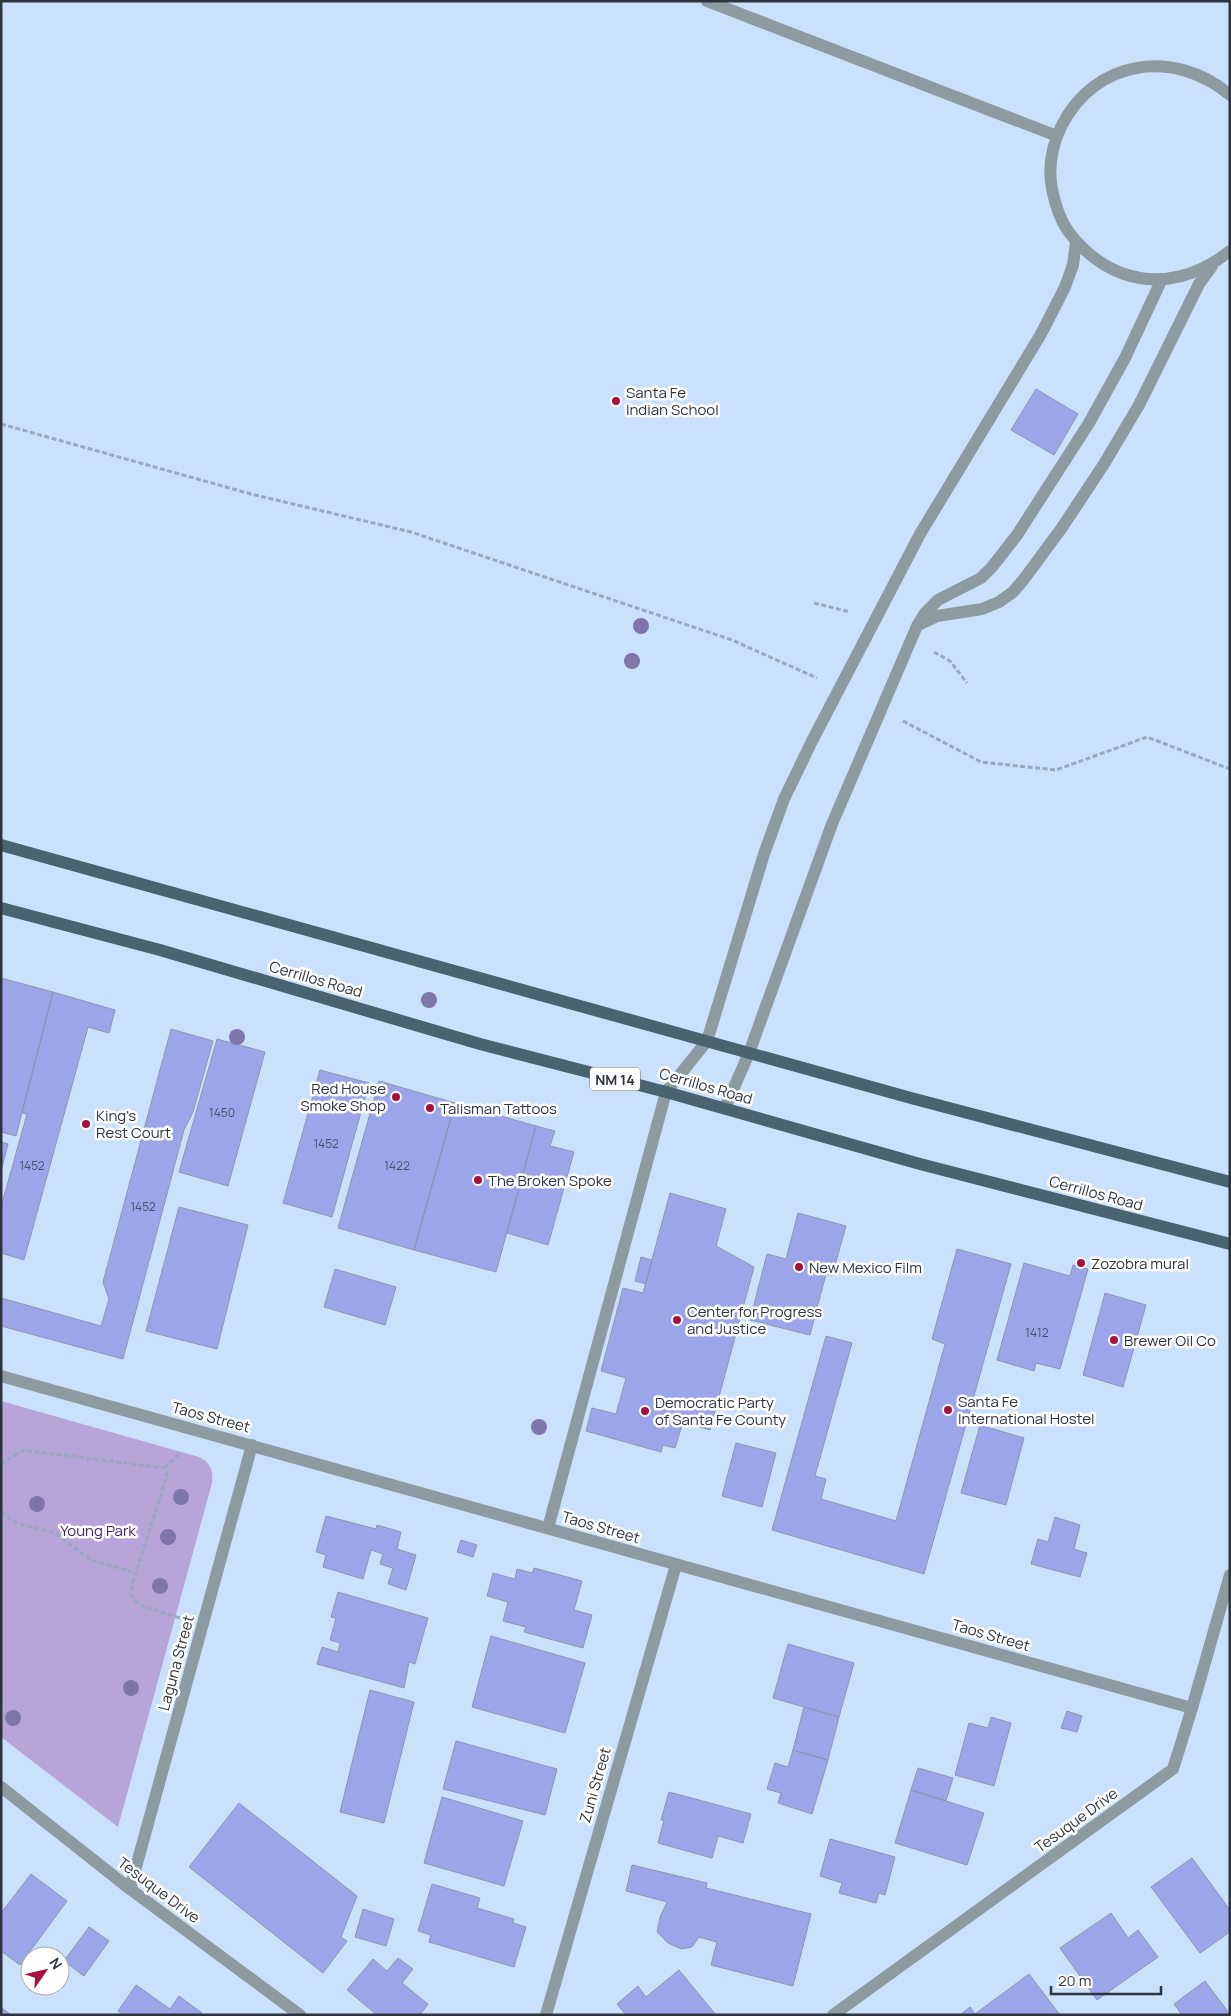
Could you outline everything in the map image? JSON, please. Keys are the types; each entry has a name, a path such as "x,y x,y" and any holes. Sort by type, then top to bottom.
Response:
{"main road":[{"path":"1,845 911,1098 1230,1182"},
{"name":"Cerrillos Road","path":"1,908 169,953 480,1044 725,1108 920,1164 1230,1244"}],"street":[{"path":"707,1 1057,136"},
{"path":"1230,96 1216,84 1198,74 1177,68 1156,66 1134,68 1114,74 1095,85 1079,99 1066,116 1057,136 1051,158 1050,180 1055,202 1063,223 1076,242 1092,257 1111,269 1132,276 1162,279 1175,278 1196,272 1230,251"},
{"path":"548,1528 666,1092 707,1041 764,854 781,808 812,741 920,534 1042,334 1065,287 1073,265 1076,242"},
{"path":"917,626 937,616 982,608 999,602 1013,592 1024,579 1061,529 1104,464 1139,405 1194,292 1215,262"},
{"path":"725,1108 749,1053 832,824 917,626 925,613 938,600 981,578 992,567 1016,534 1089,423 1125,358 1162,279"},
{"name":"Taos Street","path":"1,1376 1192,1708"},
{"name":"Laguna Street","path":"130,1889 252,1445"},
{"name":"Zuni Street","path":"546,2015 676,1565"},
{"name":"Tesuque Drive","path":"833,2015 1173,1769 1230,1575"},
{"name":"Tesuque Drive","path":"1,1787 130,1889 300,2015"}],"path":[{"path":"1,424 251,494 411,532 732,640 785,662 839,690"},
{"path":"814,603 854,614"},
{"path":"933,652 950,661 966,683"},
{"path":"881,711 981,762 1056,770 1147,737 1230,769"},
{"path":"1,1464 24,1450 165,1468 178,1456 175,1446"},
{"path":"165,1468 167,1476 131,1594 139,1605 180,1618"},
{"path":"1,1512 16,1523 55,1533 92,1560 136,1573"}],"green space":[{"name":"Young Park","path":"1,1401 199,1457 209,1464 212,1474 212,1483 118,1827 1,1737"}],"building":[{"path":"1036,389 1078,414 1054,455 1011,430"},
{"path":"1,978 53,992 16,1136 1,1132"},
{"path":"53,992 115,1010 109,1033 88,1027 24,1260 1,1253 1,1207 27,1114 22,1113"},
{"path":"171,1029 213,1041 193,1112 184,1130 123,1359 1,1326 1,1298 101,1326 109,1299 103,1282"},
{"path":"217,1039 265,1052 228,1186 179,1172"},
{"path":"320,1070 369,1083 332,1217 283,1203"},
{"path":"379,1081 455,1103 414,1250 338,1228"},
{"name":"The Broken Spoke","path":"455,1103 536,1126 496,1272 414,1250"},
{"path":"536,1126 555,1131 550,1146 574,1152 548,1245 507,1233"},
{"path":"1,1142 8,1144 1,1171"},
{"name":"Center for Progress and Justice","path":"670,1193 726,1209 716,1246 754,1267 710,1430 683,1422 675,1448 663,1445 661,1452 586,1431 592,1408 616,1414 626,1378 601,1371 623,1288 643,1293"},
{"path":"179,1207 248,1225 217,1349 146,1331"},
{"name":"New Mexico Film","path":"798,1213 846,1226 832,1276 826,1274 810,1335 750,1320 767,1254 786,1259"},
{"name":"Santa Fe International Hostel","path":"957,1249 1011,1264 924,1574 772,1530 826,1336 852,1343 815,1476 826,1479 821,1499 896,1521 945,1344 932,1339"},
{"path":"641,1257 652,1260 646,1284 635,1281"},
{"path":"1024,1263 1070,1276 1073,1265 1088,1269 1060,1369 1036,1363 1034,1371 997,1360"},
{"path":"335,1269 396,1287 385,1325 324,1307"},
{"name":"Brewer Oil Co","path":"1105,1293 1146,1305 1123,1387 1083,1375"},
{"path":"980,1425 1024,1438 1006,1505 961,1493"},
{"path":"736,1443 776,1453 762,1507 722,1496"},
{"path":"326,1516 376,1529 377,1525 401,1532 397,1549 416,1555 406,1590 388,1584 393,1568 380,1564 383,1554 371,1550 363,1579 323,1567 326,1555 316,1552"},
{"path":"1055,1517 1080,1525 1074,1549 1087,1553 1080,1577 1031,1564 1038,1539 1048,1542"},
{"path":"461,1540 477,1545 473,1557 457,1552"},
{"path":"534,1568 582,1581 574,1610 592,1615 583,1648 524,1632 526,1627 503,1621 508,1602 487,1596 493,1573 515,1579 517,1569 532,1573"},
{"path":"338,1592 428,1618 415,1664 409,1662 404,1688 317,1664 322,1647 338,1652 340,1643 330,1640 336,1618 331,1617"},
{"path":"491,1636 585,1663 565,1733 472,1707"},
{"path":"788,1644 854,1663 839,1717 773,1698"},
{"path":"370,1690 414,1702 384,1823 340,1812"},
{"path":"804,1707 839,1717 828,1760 793,1750"},
{"path":"1067,1711 1082,1716 1077,1732 1061,1728"},
{"path":"991,1717 1011,1723 994,1786 955,1775 969,1723 988,1728"},
{"path":"456,1741 557,1769 545,1815 443,1789"},
{"path":"793,1750 828,1760 812,1814 778,1803 781,1793 767,1789 775,1763 788,1767"},
{"path":"918,1768 953,1778 946,1801 911,1790"},
{"path":"911,1790 984,1813 967,1865 895,1843"},
{"path":"669,1792 751,1814 743,1843 718,1836 712,1858 658,1843 664,1820 661,1820"},
{"path":"442,1797 523,1821 504,1886 424,1863"},
{"path":"239,1803 357,1896 341,1937 347,1941 323,1973 189,1867"},
{"path":"830,1839 895,1857 885,1895 879,1893 876,1903 839,1893 842,1883 820,1876"},
{"path":"1192,1858 1230,1910 1230,1932 1200,1953 1151,1887"},
{"path":"632,1865 707,1883 706,1888 811,1914 793,1986 711,1965 717,1942 699,1937 692,1947 681,1949 668,1943 657,1932 660,1917 667,1902 626,1891"},
{"path":"31,1874 67,1901 34,1946 20,1946 20,1965 1,1951 1,1913"},
{"path":"432,1884 480,1898 477,1908 514,1919 513,1923 526,1927 514,1967 429,1942 431,1935 418,1931"},
{"path":"363,1909 394,1919 386,1946 355,1937"},
{"path":"1111,1913 1128,1938 1138,1930 1158,1957 1097,2000 1060,1948"},
{"path":"89,1927 109,1941 84,1976 70,1966 70,1953"},
{"path":"398,1958 413,1969 402,1983 428,2004 420,2015 377,2015 347,1990 373,1959 387,1971"},
{"path":"679,1970 716,2015 626,2015 617,2004 638,1986 646,1997"},
{"path":"1029,1974 1060,2015 960,2015 970,2007 975,2014"},
{"path":"1205,1981 1229,2013 1226,2015 1182,2015 1174,2004"},
{"path":"136,1985 170,2009 179,1996 202,2013 200,2015 124,2015 118,2011"},
{"path":"1,2007 11,2015 1,2015"}],"place":[{"name":"Santa Fe Indian School","path":"616,401"},
{"name":"Red House Smoke Shop","path":"396,1097"},
{"name":"Talisman Tattoos","path":"430,1108"},
{"name":"King's Rest Court","path":"86,1124"},
{"name":"The Broken Spoke","path":"478,1180"},
{"name":"Zozobra mural","path":"1081,1263"},
{"name":"New Mexico Film","path":"799,1267"},
{"name":"Center for Progress and Justice","path":"677,1320"},
{"name":"Brewer Oil Co","path":"1114,1340"},
{"name":"Santa Fe International Hostel","path":"948,1410"},
{"name":"Democratic Party of Santa Fe County","path":"645,1411"}]}
